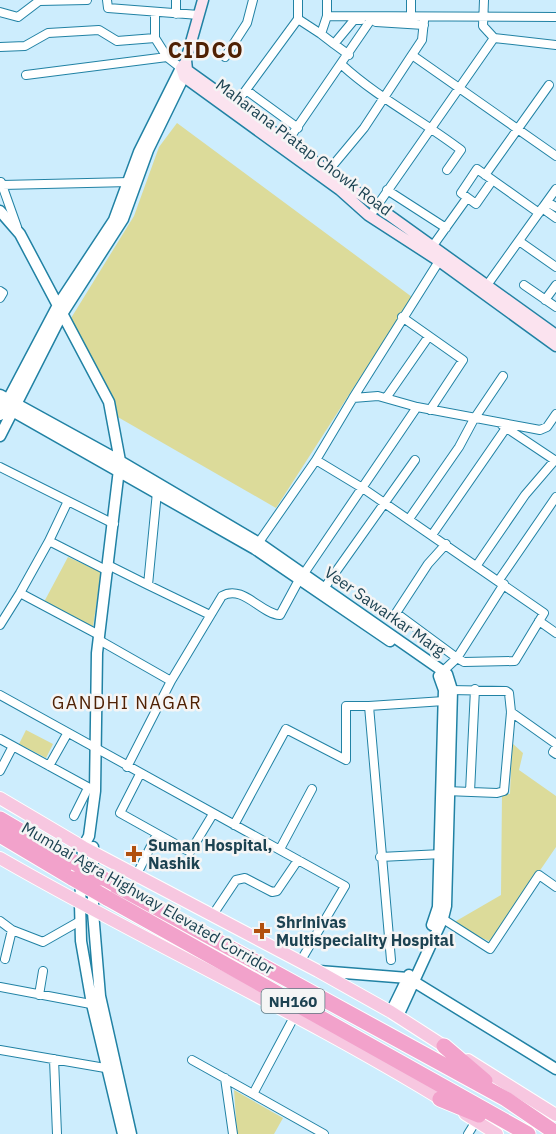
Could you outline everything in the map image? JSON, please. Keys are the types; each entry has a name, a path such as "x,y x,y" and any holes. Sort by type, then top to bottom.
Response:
{"highway":[{"name":"Mumbai Agra Highway Elevated Corridor","path":"0,819 102,878 506,1100 556,1133"},
{"name":"Mumbai Agra Highway Elevated Corridor","path":"0,835 107,898 528,1134"},
{"path":"444,1046 506,1100"},
{"path":"440,1099 486,1118 514,1125"}],"main road":[{"path":"185,68 203,0"},
{"name":"Maharana Pratap Chowk Road","path":"185,68 340,190 441,257 556,346"},
{"name":"Maharana Pratap Chowk Road","path":"233,107 329,170 373,212 432,247 441,257"},
{"name":"Maharana Pratap Chowk Road","path":"484,290 556,335"},
{"path":"0,798 86,842 94,853 395,1014 556,1115"},
{"path":"0,858 93,912 294,1017 440,1099 497,1134"}],"street":[{"path":"0,12 18,17 39,2 87,0"},
{"path":"107,0 108,8 199,15"},
{"path":"136,0 136,11"},
{"path":"176,0 176,14"},
{"path":"225,57 247,23 253,0"},
{"path":"233,107 298,18 298,0"},
{"path":"321,34 327,16 327,0"},
{"path":"411,0 411,17"},
{"path":"484,0 483,26 494,38 556,45"},
{"path":"155,13 155,38 167,57 185,68"},
{"path":"327,16 411,17 424,21"},
{"path":"334,44 354,19 424,21 556,17"},
{"path":"298,18 349,55"},
{"path":"287,141 349,55 370,21"},
{"path":"329,170 364,128 412,56 422,40 424,21"},
{"path":"0,47 25,46 48,33 99,30 117,41 155,38"},
{"path":"373,212 494,38"},
{"path":"412,56 556,156"},
{"path":"26,75 167,57"},
{"path":"342,65 383,98 432,127 461,150 447,170"},
{"path":"0,436 6,405 114,220 140,152 185,68"},
{"path":"60,310 123,219 148,150 185,68"},
{"path":"484,175 549,85"},
{"path":"246,90 298,128"},
{"path":"492,181 476,204 461,193 477,169 492,181 543,208 556,218"},
{"path":"123,1134 111,1069 81,941 80,921 95,750 99,637 120,466 109,402 20,234 1,182 129,182"},
{"path":"484,290 556,189"},
{"path":"387,190 446,228"},
{"path":"432,247 467,198"},
{"path":"543,208 556,207"},
{"path":"0,211 20,234"},
{"path":"519,241 556,267"},
{"path":"257,546 316,460 441,257"},
{"path":"524,285 556,307"},
{"path":"545,300 556,285"},
{"path":"0,291 3,293 0,298"},
{"path":"402,317 463,360 430,410"},
{"path":"386,398 429,336"},
{"path":"409,519 459,447 474,419 503,376"},
{"path":"353,398 386,398 430,410 540,430 546,427 556,414"},
{"name":"Veer Sawarkar Marg","path":"6,405 120,466 257,546 441,673"},
{"path":"127,767 208,614 222,596 231,593 242,596 280,615 302,575 364,489 417,407"},
{"path":"477,565 525,495 556,460 505,425"},
{"path":"432,535 505,425"},
{"path":"316,460 409,519 432,535 446,544 502,582 544,614 515,661 466,662 396,612 428,564 446,544"},
{"path":"325,587 383,502 415,460"},
{"name":"Veer Sawarkar Marg","path":"120,466 157,492 257,546"},
{"path":"0,467 114,524"},
{"path":"148,585 157,492"},
{"path":"441,673 457,657 556,497"},
{"path":"0,625 20,594 68,501"},
{"path":"48,541 208,614"},
{"name":"Veer Sawarkar Marg","path":"302,575 325,587 441,673 447,693 443,854 437,914 411,980"},
{"path":"20,594 99,637 171,681"},
{"path":"539,621 556,633"},
{"path":"470,792 475,689"},
{"path":"234,825 286,729 346,760 346,706 369,706 475,689 506,691 509,693 511,712 504,791 497,794 445,791"},
{"path":"0,695 95,750 345,886 300,962"},
{"path":"369,706 380,857 391,960"},
{"path":"511,712 556,746 553,752 556,754"},
{"path":"49,766 67,734"},
{"path":"0,739 91,790"},
{"path":"0,771 13,746"},
{"path":"140,774 120,813 157,834 190,852 213,814"},
{"path":"280,849 312,789"},
{"path":"74,816 91,790"},
{"path":"137,874 157,834"},
{"path":"94,853 93,912 97,1005"},
{"path":"380,857 443,854"},
{"name":"Veer Sawarkar Marg","path":"395,1014 443,919 446,906 443,854"},
{"path":"212,916 236,880 245,878 272,892 277,891 298,860"},
{"path":"443,919 490,949 539,875 556,886"},
{"path":"0,921 12,930 43,942 80,921"},
{"path":"5,959 12,930"},
{"path":"39,995 43,971"},
{"path":"318,971 411,980 552,1067 556,1053"},
{"path":"0,987 97,1005"},
{"path":"253,1094 294,1017"},
{"path":"0,1050 111,1069"},
{"path":"54,1059 58,1134"},
{"path":"192,1060 324,1134"},
{"path":"111,1069 131,1134"},
{"path":"225,1078 233,1134"},
{"path":"468,1134 476,1121"}],"shaded area":[{"path":"177,123 412,297 276,508 116,416 113,398 68,323 134,216 159,147"},
{"path":"68,557 101,572 93,627 44,602"},
{"path":"26,730 53,744 46,758 19,744"},
{"path":"512,743 523,753 519,770 556,796 556,847 491,942 451,924 501,895 502,793 510,794"},
{"path":"234,1090 283,1118 274,1134 237,1134"}],"place":[{"name":"Suman Hospital, Nashik","path":"134,854"},
{"name":"Shrinivas Multispeciality Hospital","path":"262,931"}],"district":[{"name":"CIDCO","path":"206,49"},
{"name":"GANDHI NAGAR","path":"127,702"}]}
